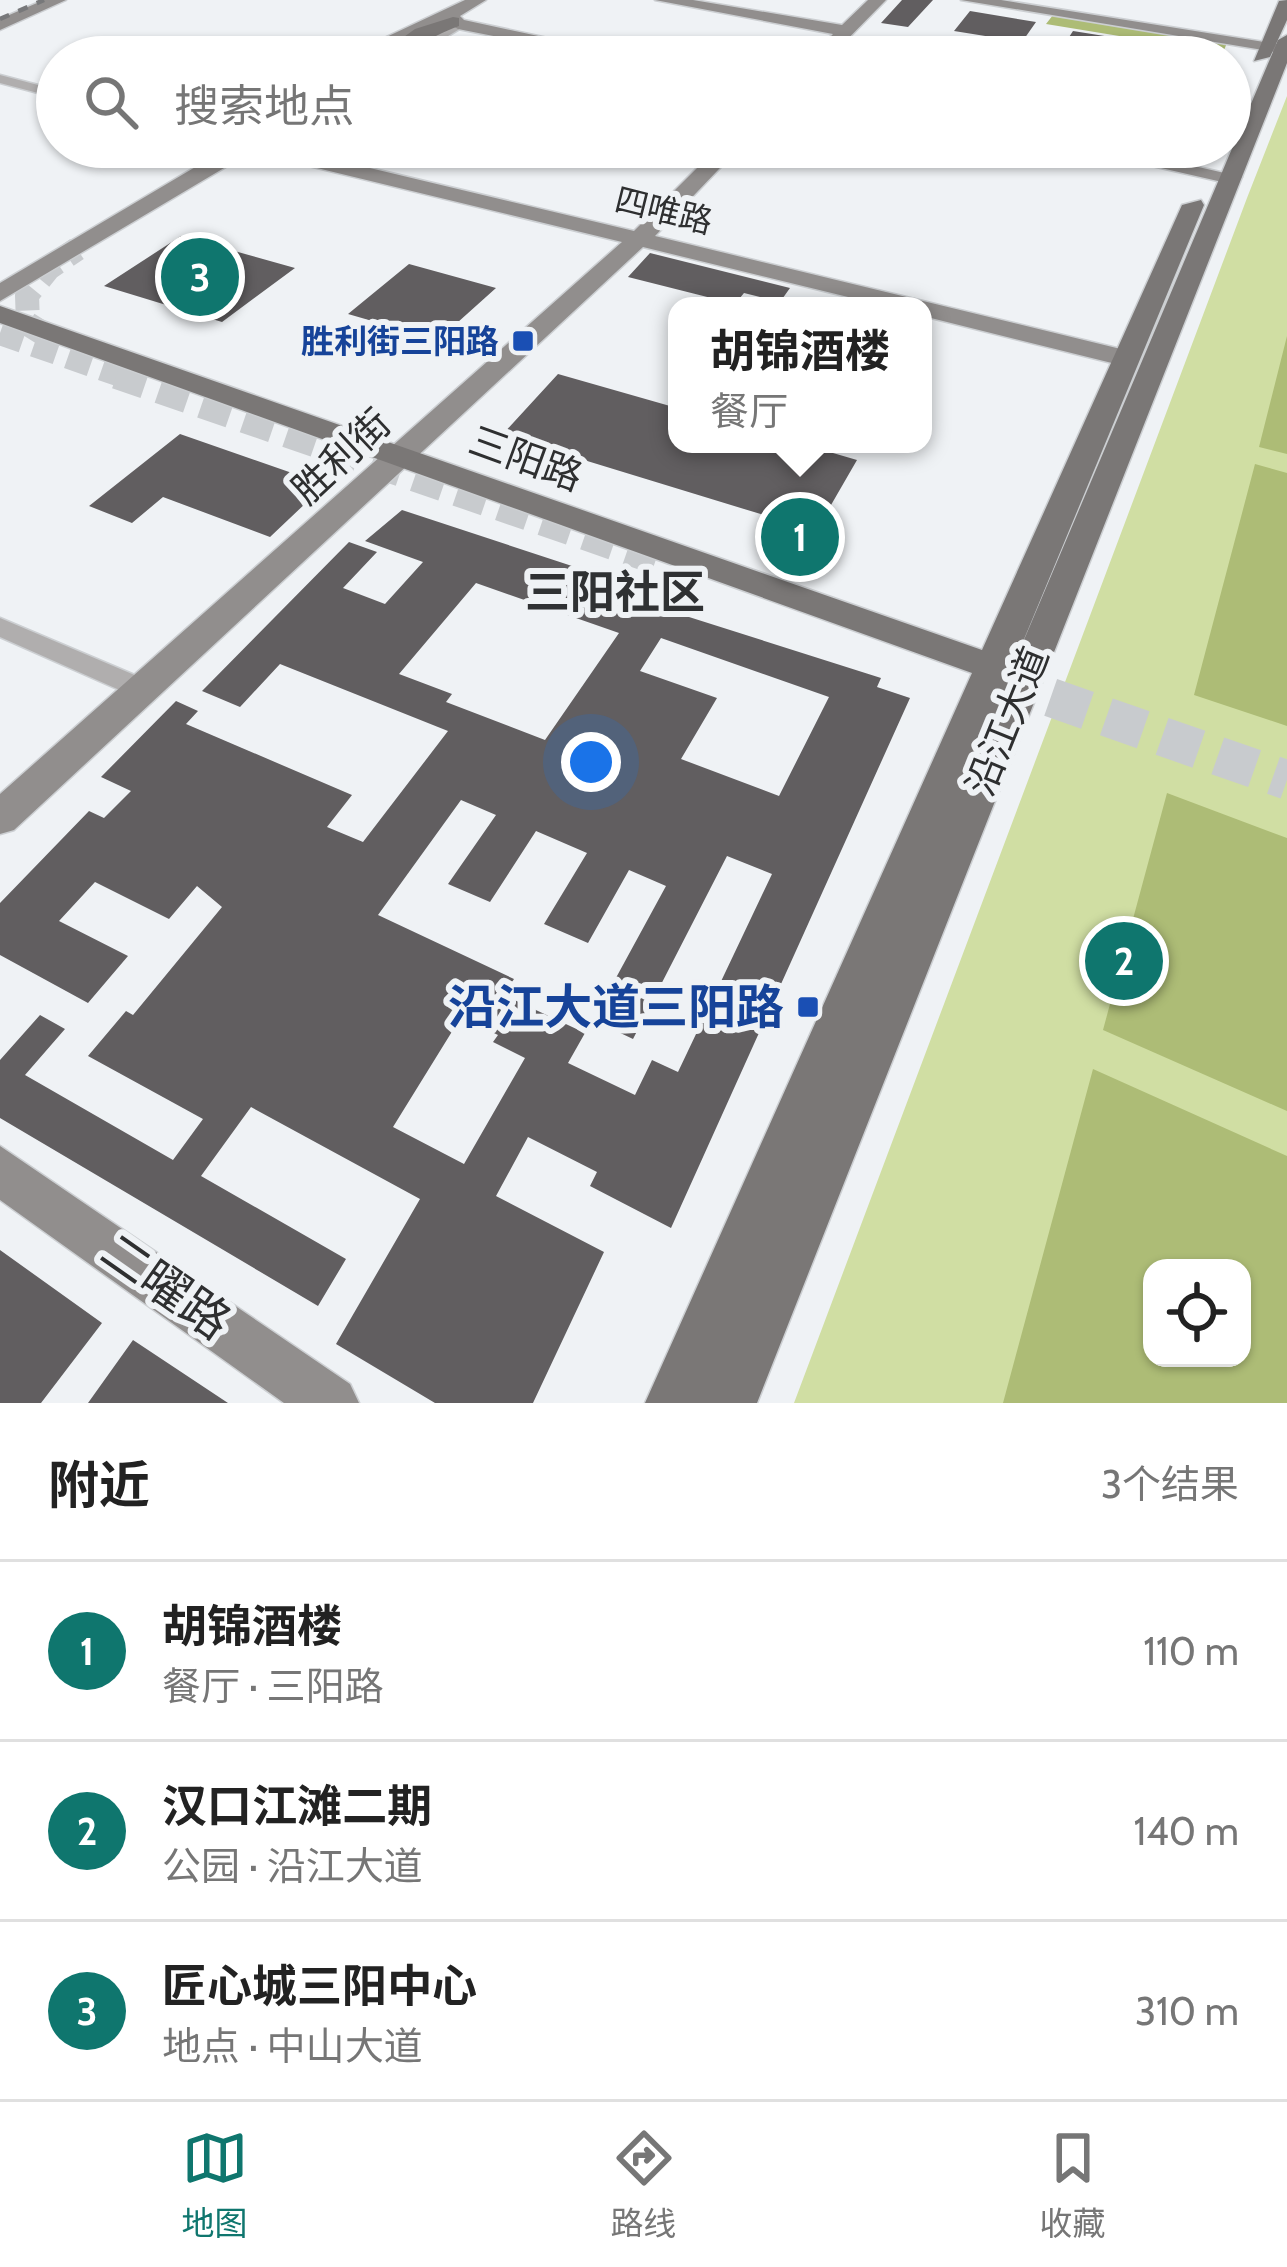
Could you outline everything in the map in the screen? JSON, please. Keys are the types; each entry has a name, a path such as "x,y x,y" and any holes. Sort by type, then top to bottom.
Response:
{"main road":[{"name":"沿江大道","path":"1251,103 1279,46 1287,1"},
{"path":"416,36 453,21"},
{"name":"沿江大道","path":"1251,91 1279,46"},
{"name":"沿江大道","path":"729,1403 1124,358 1219,168"},
{"name":"沿江大道","path":"674,1403 1004,681 1219,168"},
{"name":"三阳路","path":"0,314 388,466"},
{"name":"三阳路","path":"0,336 1004,681"}],"street":[{"path":"0,10 24,0"},
{"path":"0,25 58,0"},
{"path":"432,36 478,0"},
{"path":"663,0 846,31"},
{"path":"841,36 878,0"},
{"path":"969,0 1212,36"},
{"path":"403,36 453,21"},
{"path":"387,36 453,21 526,36"},
{"path":"0,79 36,88"},
{"path":"0,272 176,168"},
{"path":"0,294 209,168"},
{"name":"四唯路","path":"345,168 879,297"},
{"name":"胜利街","path":"0,818 640,238 709,168"},
{"name":"四唯路","path":"932,310 1124,358"},
{"path":"0,627 142,689"},
{"name":"二曜路","path":"0,1170 331,1403"}],"green space":[{"path":"1053,15 1184,36 1119,36 1046,24"},
{"path":"1287,96 1287,1403 794,1403 1247,198"},
{"path":"1287,336 1287,454 1259,447"},
{"path":"1255,464 1287,473 1287,726 1194,695"},
{"path":"1167,793 1287,838 1287,1111 1103,1030"},
{"path":"1093,1069 1287,1156 1287,1403 1003,1403"}],"building":[{"path":"902,0 933,0 908,27 881,23"},
{"path":"970,11 1036,22 1026,36 954,31"},
{"path":"181,236 295,268 222,322 104,286"},
{"path":"650,253 790,288 784,297 744,293 741,297 707,297 628,277"},
{"path":"409,264 496,288 438,340 348,314"},
{"path":"558,374 668,405 668,453 833,453 857,460 816,531 502,435"},
{"path":"180,434 315,481 297,497 308,501 270,537 163,497 132,523 89,506"},
{"path":"402,510 636,587 629,598 881,678 877,687 910,698 671,1228 590,1186 597,1172 528,1137 496,1196 604,1252 533,1403 435,1403 336,1344 420,1199 251,1107 201,1176 346,1259 318,1306 0,1118 0,1060 40,1015 65,1029 25,1075 173,1160 203,1119 88,1056 126,1011 133,1015 222,907 197,886 169,919 95,882 59,921 128,956 88,1003 0,955 0,903 89,811 104,818 131,791 101,777 176,701 198,711 186,724 352,795 327,827 363,842 448,731 280,664 240,707 202,691 349,542 377,552 343,588 385,604 423,562 365,541","holes":["476,583 619,633 545,740 446,702 452,694 399,674","661,638 829,697 779,796 681,759 717,698 640,671","461,800 496,815 448,884 490,902 536,831 587,853 544,924 588,943 629,870 666,886 593,1020 633,1039 727,856 772,874 678,1072 652,1060 635,1095 568,1063 585,1033 504,995 514,979 378,915","461,1017 498,1035 493,1042 525,1058 464,1164 393,1127"]},
{"path":"0,1250 102,1323 41,1403 0,1403"},
{"path":"133,1340 228,1403 88,1403"}],"tunnel":[{"path":"47,336 28,324 27,295 49,268 77,249"},
{"path":"0,333 126,377"},
{"path":"117,374 689,571"},
{"path":"995,678 1287,780"}],"railway":[{"path":"0,19 44,0"}],"place":[{"name":"匠心城三阳中心","path":"200,277"},
{"name":"胜利街三阳路","path":"523,341"},
{"name":"胡锦酒楼","path":"800,537"},
{"name":"汉口江滩二期","path":"1124,961"},
{"name":"沿江大道三阳路","path":"808,1007"}],"district":[{"name":"三阳社区","path":"615,592"}]}
